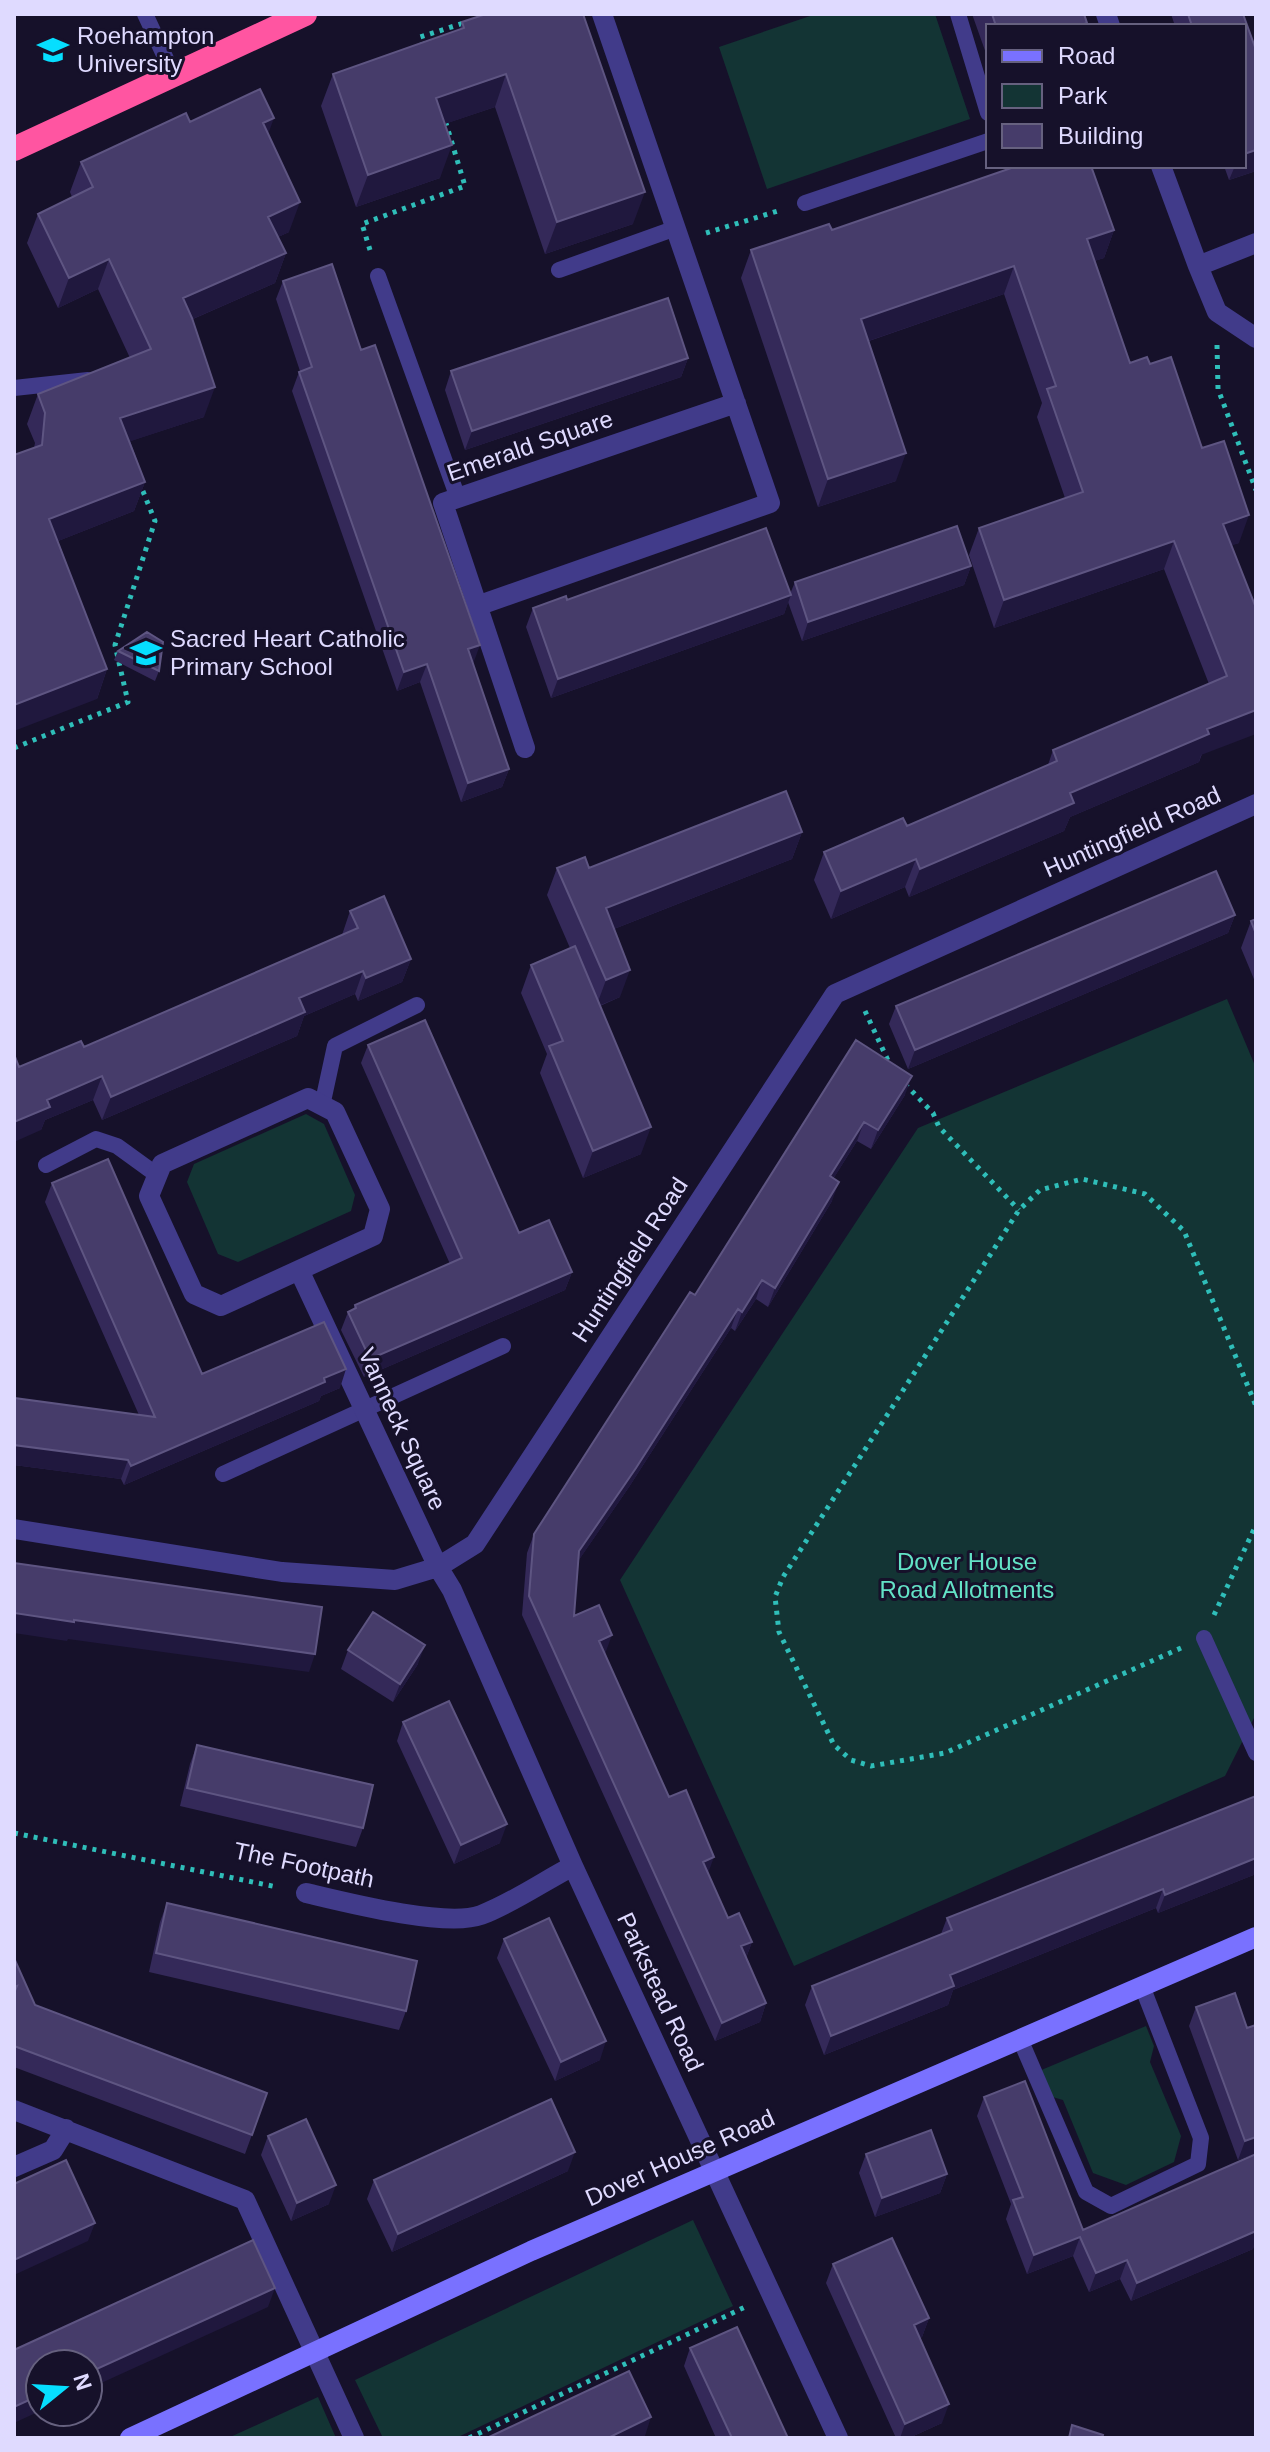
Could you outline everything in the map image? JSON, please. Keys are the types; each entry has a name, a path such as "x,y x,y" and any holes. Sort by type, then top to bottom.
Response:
{"highway":[{"path":"14,149 305,14"}],"street":[{"path":"477,606 770,503 602,14"},
{"path":"1162,168 1217,312 1256,338"},
{"path":"1198,266 1256,243"},
{"name":"Emerald Square","path":"525,748 443,503 736,403"},
{"name":"Huntingfield Road","path":"14,1529 282,1572 395,1580 438,1567 475,1544 835,994 1256,804"},
{"path":"308,1098 322,1106 335,1112 380,1209 373,1236 221,1306 194,1294 149,1196 162,1164 308,1098"},
{"name":"Vanneck Square","path":"299,1270 438,1567"},
{"name":"Parkstead Road","path":"438,1567 452,1590 573,1866 838,2438"},
{"name":"The Footpath","path":"306,1893 430,1917 478,1916 573,1866"},
{"name":"Dover House Road","path":"130,2438 531,2251 1256,1937"},
{"path":"14,2110 245,2200 354,2438"},
{"path":"14,2167 53,2150 66,2129"}],"lane":[{"path":"145,14 173,74"},
{"path":"958,14 986,106"},
{"path":"805,203 986,142"},
{"path":"559,270 678,235"},
{"path":"378,276 458,498"},
{"path":"14,388 100,378"},
{"path":"322,1106 335,1046 417,1005"},
{"path":"46,1165 96,1139 117,1146 157,1175"},
{"path":"223,1474 503,1346"},
{"path":"1204,1638 1256,1753"},
{"path":"1020,2039 1086,2192 1111,2206 1198,2164 1201,2138 1142,1986"}],"path":[{"path":"425,52 420,37 476,19"},
{"path":"378,276 362,224 465,186 443,111"},
{"path":"678,235 805,203"},
{"path":"1217,312 1218,389 1256,490"},
{"path":"14,748 128,702 115,645 155,521 138,479"},
{"path":"855,985 871,1027 895,1073 933,1113 939,1127 1019,1210"},
{"path":"1256,1406 1184,1231 1145,1194 1082,1179 1040,1190 1019,1210 783,1577 775,1597 779,1632 834,1745 851,1760 871,1766 945,1753 1204,1638 1256,1525"},
{"name":"The Footpath","path":"14,1833 168,1862 306,1893"},
{"path":"469,2438 772,2294"}],"green space":[{"path":"816,14 935,14 970,119 767,189 719,47"},
{"name":"Dover House Road Allotments","path":"1227,999 1256,1068 1256,1714 1225,1776 794,1966 620,1580 918,1128"},
{"path":"306,1114 324,1124 355,1195 351,1211 238,1262 218,1254 187,1182 194,1164"},
{"path":"1146,2026 1154,2046 1150,2062 1181,2136 1174,2162 1126,2185 1093,2173 1063,2100 1049,2096 1039,2071"},
{"path":"693,2220 733,2306 456,2438 383,2438 355,2380"},
{"path":"318,2397 336,2438 228,2438"}],"building":[{"path":"486,14 583,14 645,192 557,222 506,74 436,98 452,145 368,175 333,74 464,28 462,22"},
{"path":"992,14 1084,14 1087,23 1084,24 995,24"},
{"path":"1188,14 1243,14 1256,50 1256,150 1246,153 1246,24 1191,24"},
{"path":"260,89 274,118 263,123 300,202 268,217 286,253 183,298 215,387 120,418 145,482 49,519 107,669 14,705 14,455 42,445 45,413 38,394 151,349 109,259 69,278 38,214 93,187 81,162 186,113 190,122"},
{"path":"1011,168 1092,168 1114,230 1087,239 1130,363 1147,357 1150,364 1171,357 1202,448 1224,441 1249,515 1223,524 1256,608 1256,710 1207,729 1209,734 1070,793 1074,803 920,869 916,859 841,891 824,852 903,818 907,826 1057,761 1053,750 1227,676 1174,541 1004,600 979,528 1083,492 1047,389 1056,386 1014,266 861,319 906,453 828,479 751,250 829,224 832,230"},
{"path":"332,264 361,350 375,345 480,645 468,649 509,769 468,783 427,664 404,672 299,372 312,367 283,281"},
{"path":"668,298 688,358 472,431 451,371"},
{"path":"957,526 971,566 808,622 795,582"},
{"path":"766,528 791,595 558,679 533,608 566,596 567,600"},
{"path":"147,632 163,642 159,671 118,651"},
{"path":"786,791 802,832 606,908 630,970 606,980 557,868 585,857 589,868"},
{"path":"1216,871 1235,915 915,1050 896,1006"},
{"path":"384,896 411,959 366,978 363,971 299,998 305,1012 111,1097 102,1076 47,1100 50,1107 14,1122 14,1054 19,1067 81,1041 84,1047 358,928 350,911"},
{"path":"575,946 651,1127 593,1151 549,1046 563,1041 531,965"},
{"path":"425,1020 519,1233 549,1220 572,1272 370,1359 348,1312 356,1308 355,1305 462,1258 368,1045"},
{"path":"856,1040 912,1076 878,1130 864,1122 830,1176 839,1182 775,1288 762,1280 742,1312 738,1309 579,1551 574,1616 599,1605 612,1635 599,1641 669,1797 686,1790 714,1857 703,1862 728,1918 739,1913 752,1942 741,1946 766,2003 722,2023 529,1596 534,1534 690,1292 695,1295"},
{"path":"108,1159 202,1374 324,1322 346,1369 324,1378 325,1382 131,1466 128,1460 14,1445 14,1398 155,1417 52,1183"},
{"path":"14,1563 322,1607 315,1654 14,1613"},
{"path":"373,1612 425,1645 400,1684 348,1650"},
{"path":"449,1701 507,1824 461,1845 403,1722"},
{"path":"197,1745 373,1785 363,1828 187,1788"},
{"path":"1256,1796 1256,1858 1165,1895 1163,1889 950,1975 954,1986 831,2036 812,1986 952,1930 947,1918"},
{"path":"167,1903 417,1961 406,2011 156,1953"},
{"path":"549,1918 606,2041 561,2062 504,1939"},
{"path":"14,1958 35,2005 267,2093 252,2135 14,2046 14,1993 17,1986 14,1987"},
{"path":"1235,1993 1247,2028 1256,2025 1256,2137 1245,2141 1196,2007"},
{"path":"1025,2081 1083,2230 1256,2154 1256,2231 1137,2283 1127,2260 1096,2273 1080,2237 1034,2255 1013,2200 1023,2197 984,2097"},
{"path":"551,2099 575,2152 398,2234 374,2180"},
{"path":"306,2119 336,2185 297,2203 268,2136"},
{"path":"931,2130 947,2174 882,2198 866,2154"},
{"path":"66,2160 95,2223 14,2260 14,2184"},
{"path":"892,2238 929,2318 914,2325 949,2404 905,2424 833,2264"},
{"path":"253,2240 275,2288 104,2366 104,2348 24,2348 24,2402 14,2407 14,2350"},
{"path":"737,2327 788,2438 732,2438 690,2348"},
{"path":"629,2371 651,2417 608,2438 487,2438"},
{"path":"1072,2425 1103,2435 1102,2438 1069,2438"}],"place":[{"name":"Roehampton University","path":"53,50"},
{"name":"Sacred Heart Catholic Primary School","path":"146,653"}]}
